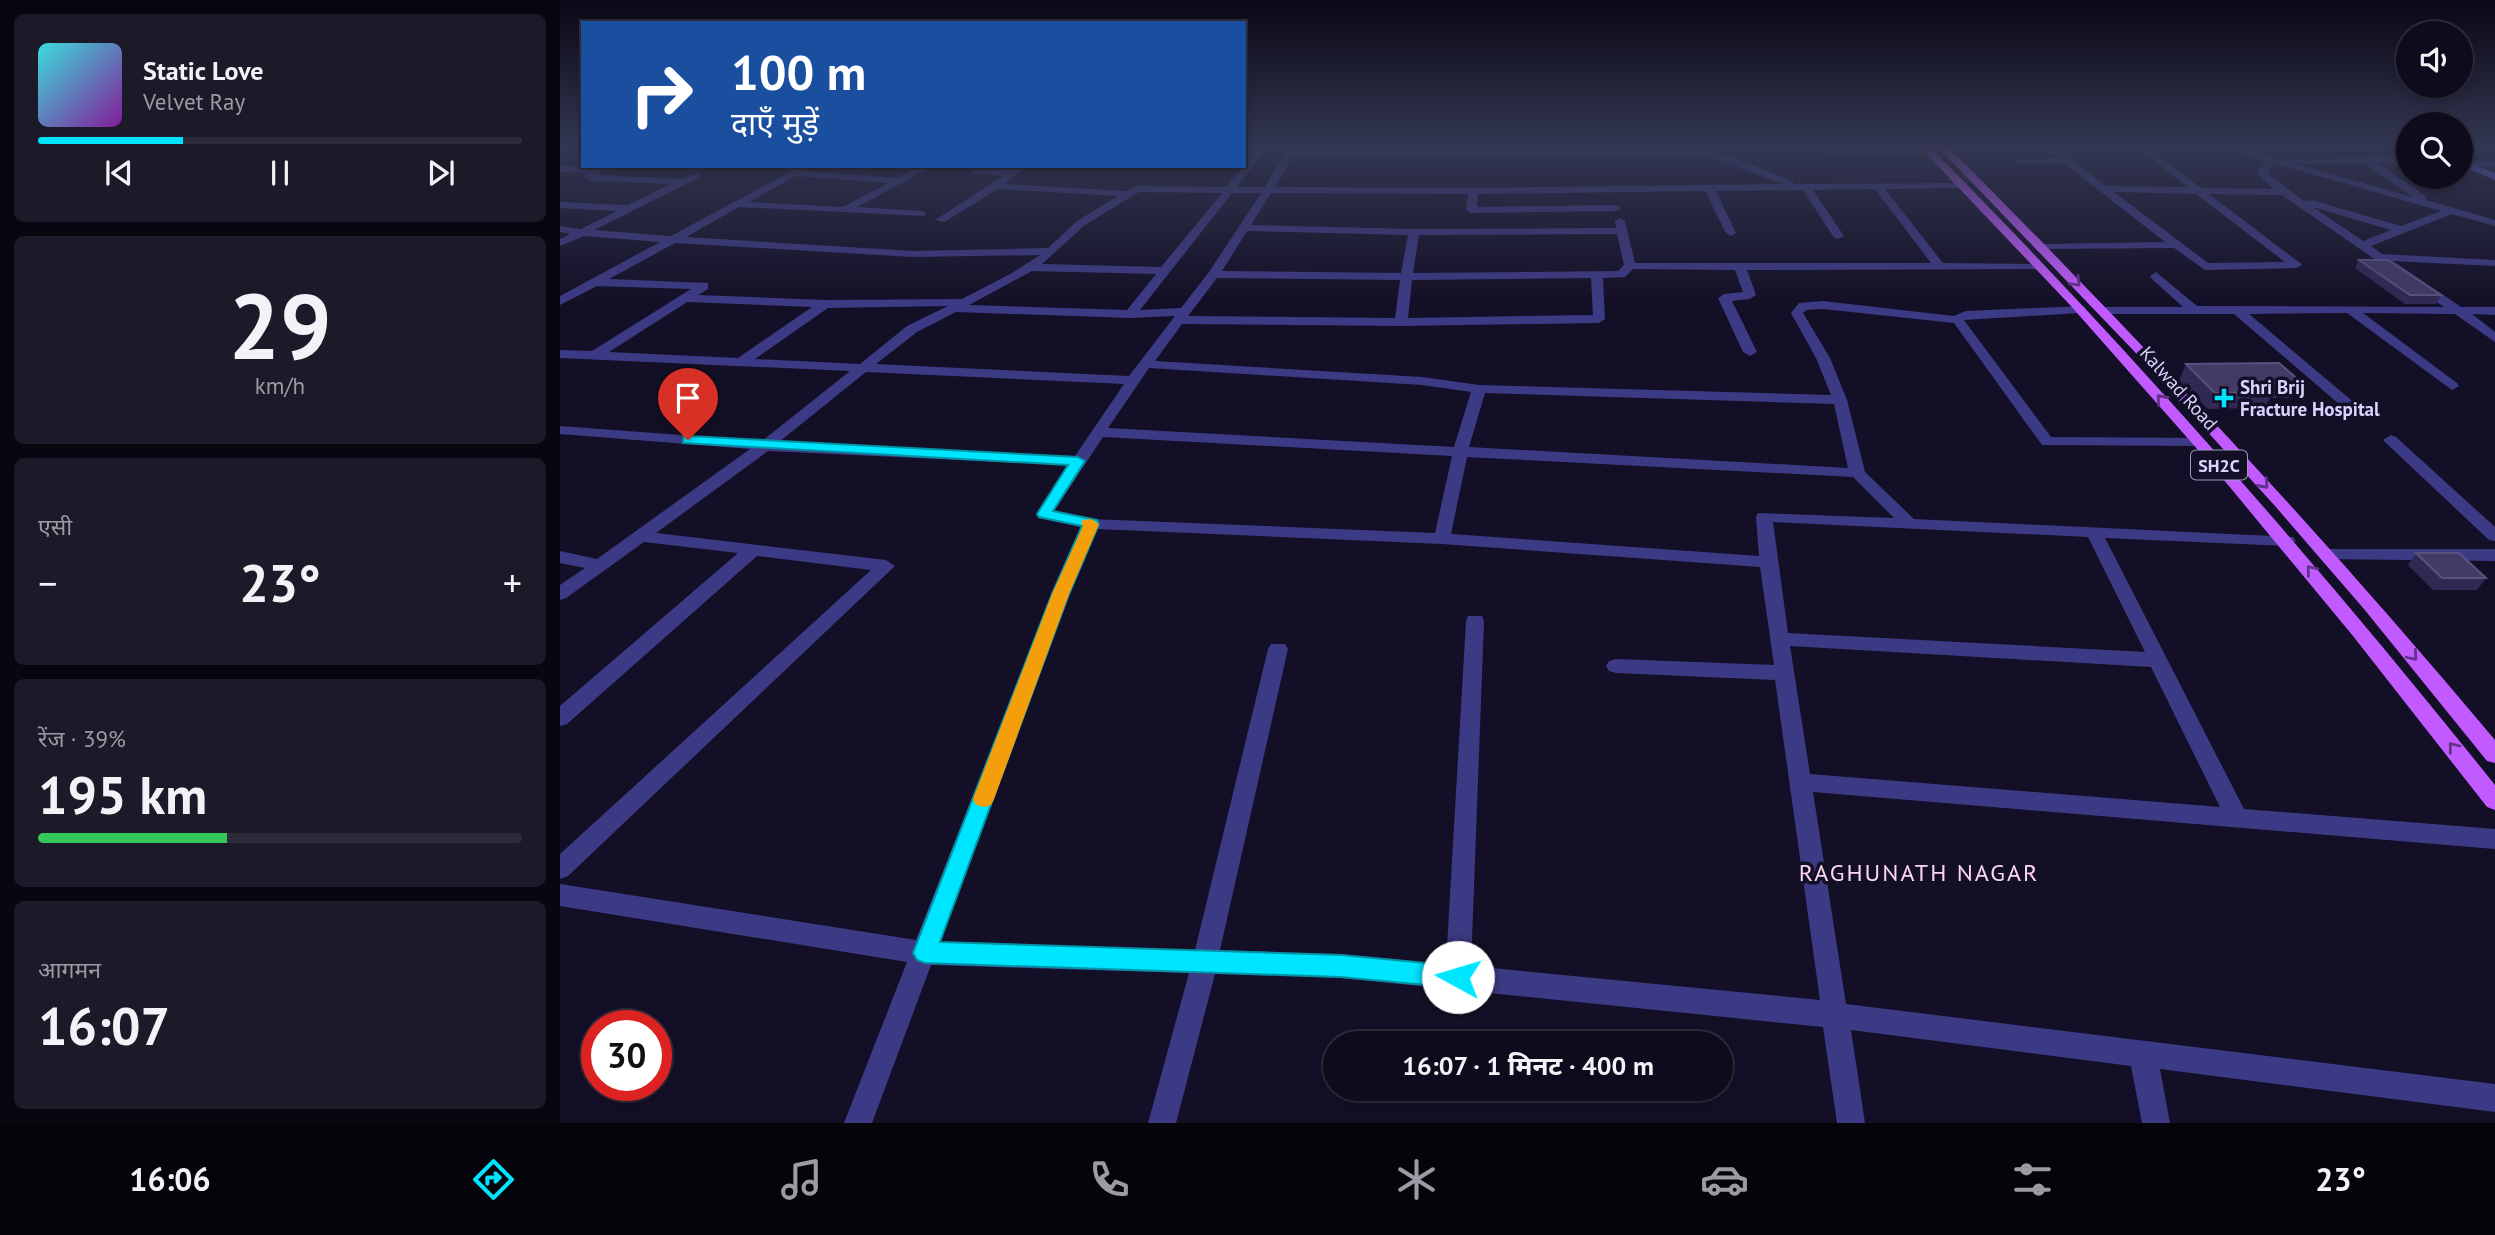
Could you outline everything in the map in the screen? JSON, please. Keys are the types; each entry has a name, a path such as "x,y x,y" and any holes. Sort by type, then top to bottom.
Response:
{"main road":[{"name":"Kalwad Road","path":"1976,198 2080,309 2287,541 2495,801"},
{"name":"Kalwad Road","path":"1989,198 2043,247 2105,311 2328,555 2495,755"}],"street":[{"path":"560,243 651,198"},
{"path":"560,300 745,198"},
{"path":"846,209 865,198"},
{"path":"940,220 976,198"},
{"path":"560,594 765,446 912,329 1030,267 1081,223 1123,198"},
{"path":"1130,314 1220,198"},
{"path":"1263,198 1214,274 1133,380 1044,514 1091,524 1442,539 1768,562"},
{"path":"1471,232 1472,198"},
{"path":"1614,198 1630,265"},
{"path":"1714,198 1731,233"},
{"path":"1811,198 1838,236"},
{"path":"1887,198 1939,266"},
{"path":"2116,198 2207,267 2297,264 2210,198"},
{"path":"2294,198 2495,338"},
{"path":"2302,198 2402,230"},
{"path":"2407,198 2495,223"},
{"path":"2422,198 2433,206"},
{"path":"734,204 921,214"},
{"path":"560,205 631,208"},
{"path":"1471,210 1616,208"},
{"path":"2363,245 2451,211"},
{"path":"1245,228 1414,232 1622,231"},
{"path":"560,229 913,254 1051,251"},
{"path":"1401,322 1414,232"},
{"path":"2043,247 2176,245"},
{"path":"2380,257 2495,263"},
{"path":"1214,274 1406,277 1621,274 1630,265 2040,267"},
{"path":"1740,266 1750,295 1724,298 1750,352"},
{"path":"1030,267 1164,271"},
{"path":"685,298 825,304 958,305 1180,316 1401,322 1599,319 1597,274"},
{"path":"2156,276 2194,310"},
{"path":"594,282 704,286 594,356"},
{"path":"740,363 825,304"},
{"path":"1909,523 1857,472 1840,400 1823,358 1799,318 1798,309 1823,305 1958,320 2047,442 2200,443"},
{"path":"1958,320 1960,316 1966,315 2080,309"},
{"path":"2236,309 2358,414"},
{"path":"2350,309 2452,386"},
{"path":"2105,311 2495,311"},
{"path":"560,354 863,370 1133,380"},
{"path":"1145,364 1422,381 1479,389 1840,400"},
{"path":"1442,539 1460,453 1479,389"},
{"path":"560,430 765,446 1078,461"},
{"path":"1098,432 1857,472"},
{"path":"2391,440 2495,536"},
{"path":"1851,1123 1768,562 1764,517 2287,541"},
{"path":"858,1123 1061,594 1091,524"},
{"path":"2094,531 2237,818"},
{"path":"560,869 886,566 640,536"},
{"path":"560,718 753,550"},
{"path":"2328,555 2495,555"},
{"path":"560,557 600,565"},
{"path":"1458,977 1475,621"},
{"path":"1780,639 2158,660"},
{"path":"1162,1123 1205,962 1279,649"},
{"path":"1616,666 1785,673"},
{"path":"1801,782 2495,839"},
{"path":"560,895 925,953 1341,966 1762,1006 2495,1098"},
{"path":"2143,1055 2156,1123"}],"building":[{"path":"2359,260 2388,260 2441,295 2410,295"},
{"path":"2279,363 2301,382 2263,383 2273,392 2215,393 2186,364"},
{"path":"2416,553 2459,553 2486,578 2442,578"}],"slow traffic":[{"path":"984,799 1061,594 1091,524 1088,523"}],"place":[{"name":"Shri Brij Fracture Hospital","path":"2224,398"}],"district":[{"name":"RAGHUNATH NAGAR","path":"1919,872"}],"route":[{"path":"688,440 1078,461 1044,514 1091,524 1061,594 925,953 1341,966 1458,977"}]}
